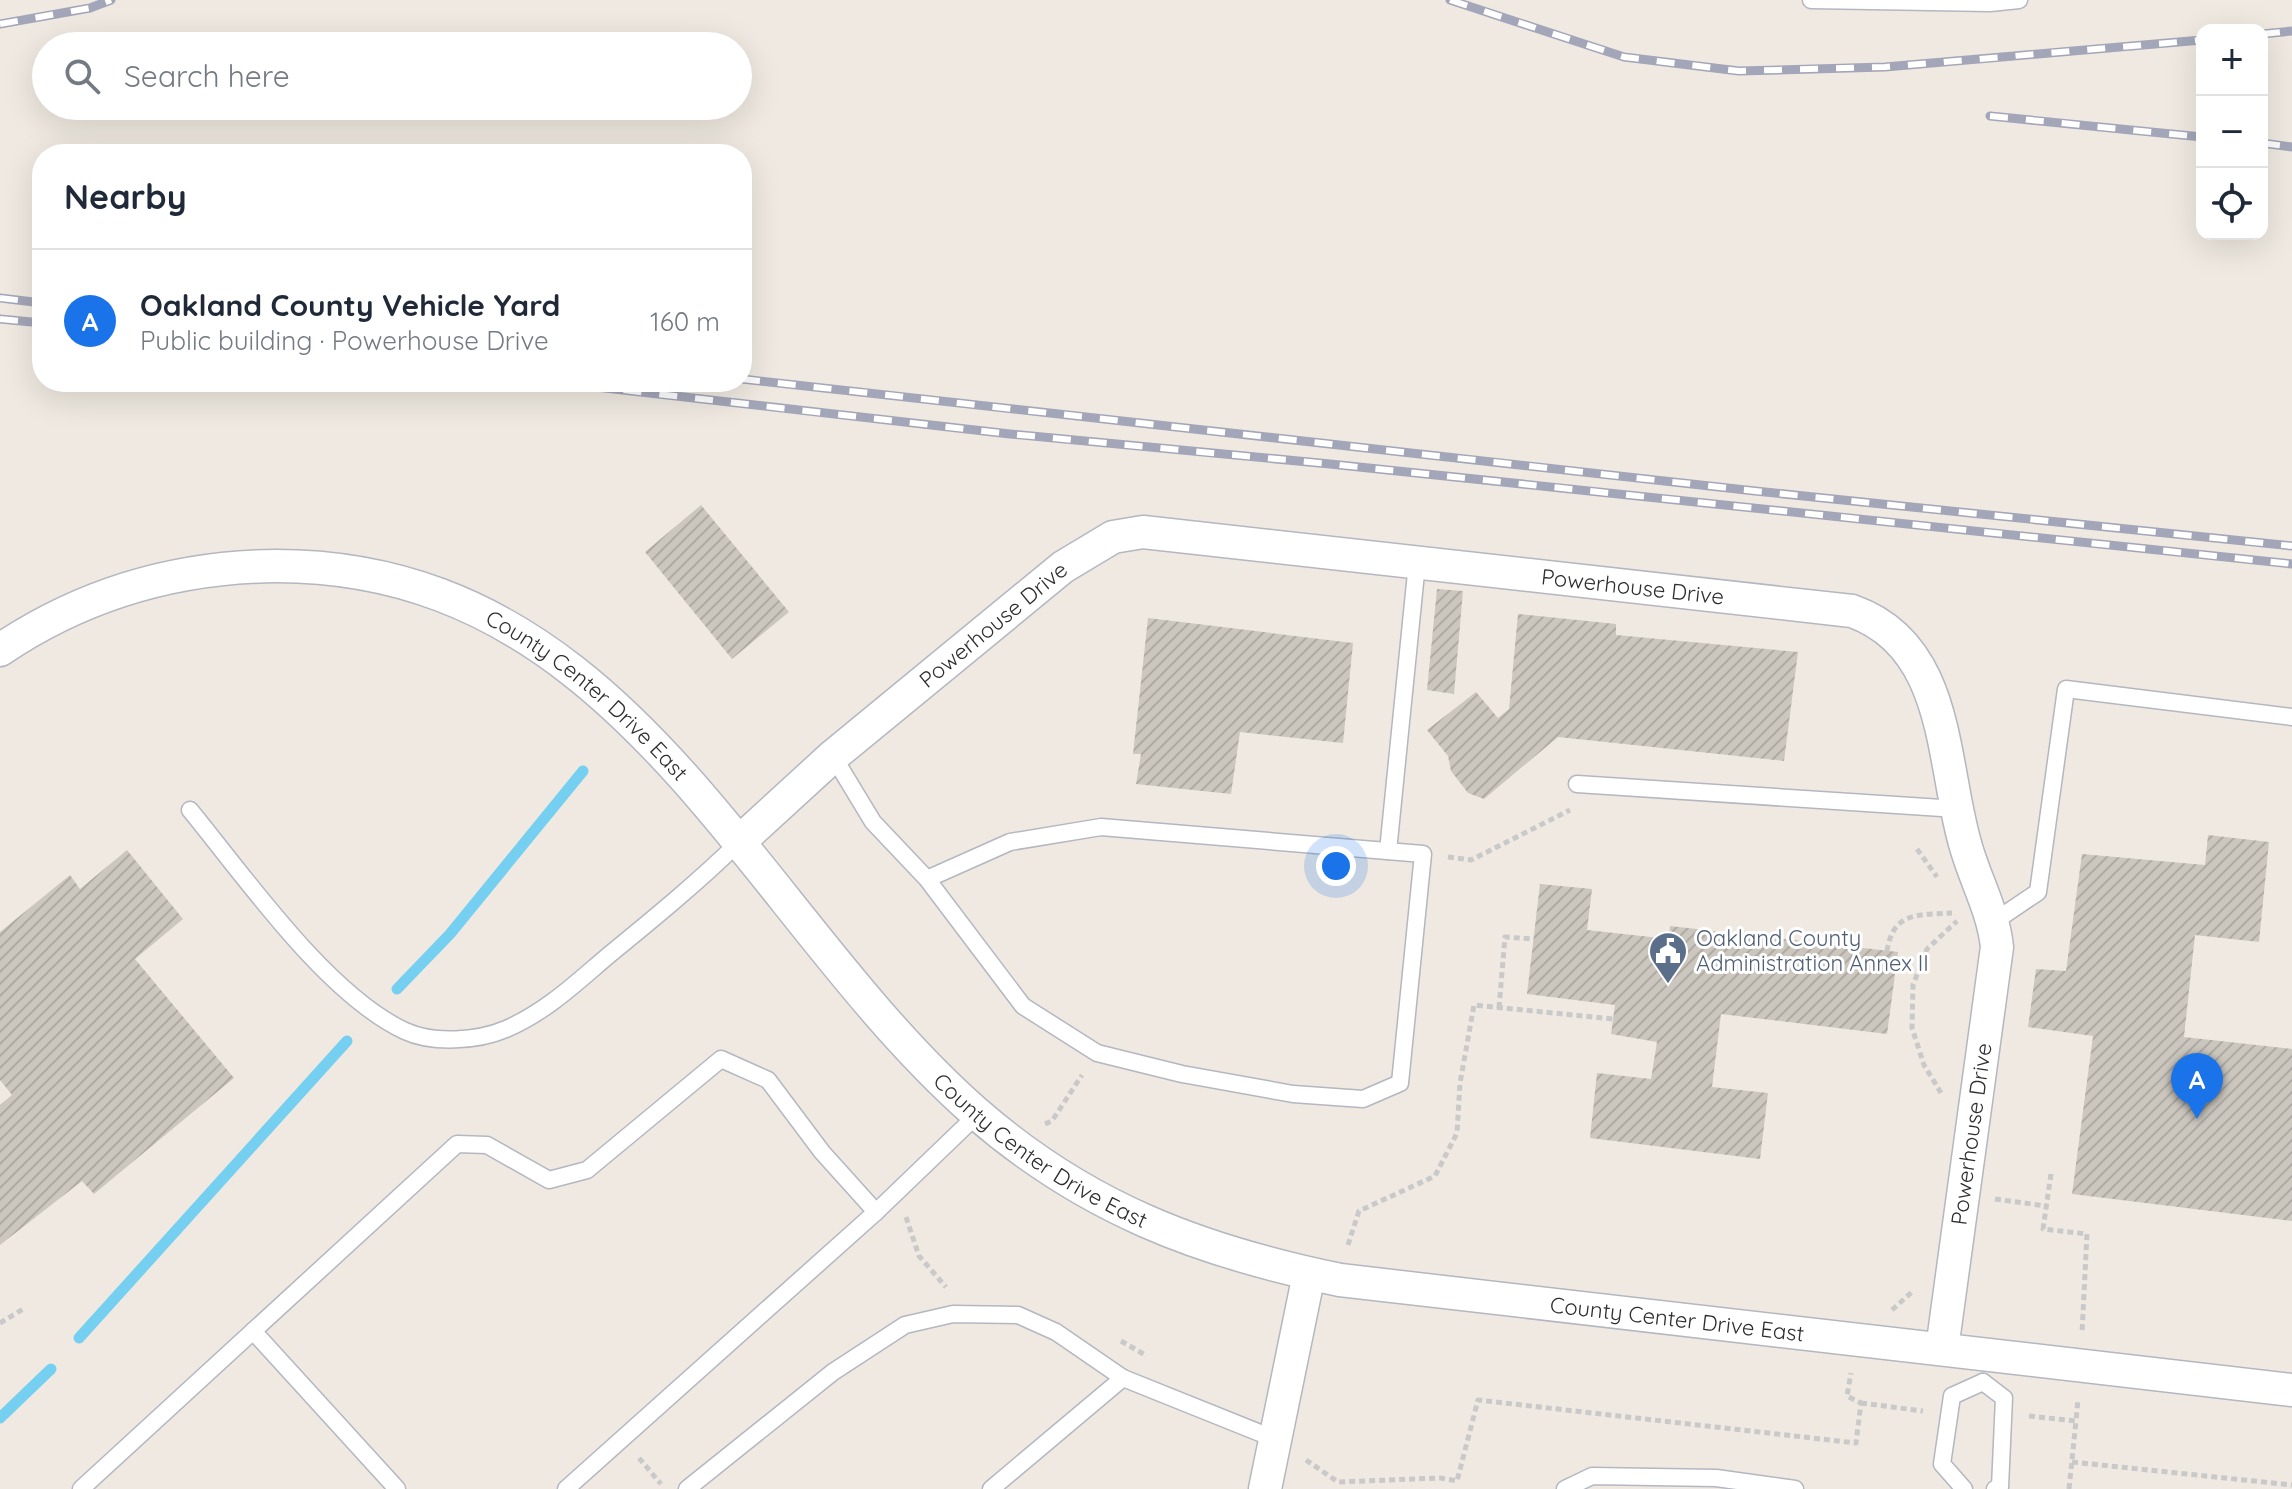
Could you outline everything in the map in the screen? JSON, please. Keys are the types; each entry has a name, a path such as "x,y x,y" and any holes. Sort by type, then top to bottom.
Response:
{"street":[{"name":"Powerhouse Drive","path":"738,843 833,756 1054,574 1113,537 1143,532 1852,611 1867,616 1894,632 1920,667 1943,737 1966,848 1995,921 1997,947 1942,1349"},
{"name":"County Center Drive East","path":"0,650 49,619 107,593 193,572 289,566 383,578 425,589 481,612 538,644 581,674 652,742 909,1046 978,1114 1042,1162 1134,1218 1229,1255 1309,1274 1942,1349 1984,1368 2292,1390"},
{"path":"1265,1489 1309,1274"}],"lane":[{"path":"1811,0 1990,3 2019,0"},
{"path":"1388,851 1417,563"},
{"path":"1995,921 2038,892 2066,689 2292,717"},
{"path":"833,756 873,822 927,879 1023,1006 1097,1053 1293,1094 1363,1099 1400,1083 1423,854 1101,827 1010,842 927,879"},
{"path":"1584,785 1957,809"},
{"path":"190,810 305,950 355,997 406,1032 455,1040 504,1030 546,1008 699,880 738,843"},
{"path":"81,1489 457,1144 487,1145 549,1180 587,1170 721,1059 768,1080 822,1152 876,1212"},
{"path":"566,1489 876,1212 978,1114"},
{"path":"687,1489 833,1372 905,1325 953,1314 1018,1315 1056,1332 1123,1378 1275,1439"},
{"path":"253,1331 397,1489"},
{"path":"1964,1489 1942,1464 1952,1396 1984,1368 2004,1398 2000,1487 1995,1489"},
{"path":"991,1489 1123,1378"},
{"path":"1565,1489 1592,1476 1716,1478 1795,1489"}],"path":[{"path":"1423,854 1471,860 1589,801 1584,785"},
{"path":"1917,849 1940,881"},
{"path":"1947,1104 1924,1065 1912,1028 1913,985 1927,949 1957,921 1955,903"},
{"path":"1887,951 1890,933 1900,922 1920,915 1956,913"},
{"path":"1499,1008 1505,937 1533,939"},
{"path":"1344,1259 1359,1211 1435,1176 1457,1133 1460,1083 1474,1005 1613,1019"},
{"path":"1034,1130 1052,1121 1097,1053"},
{"path":"917,1206 906,1217 919,1256 949,1290"},
{"path":"1888,1314 1914,1291 1918,1278"},
{"path":"0,1323 25,1308"},
{"path":"1117,1338 1158,1362"},
{"path":"1303,1458 1338,1482 1440,1478 1457,1481 1478,1400 1856,1443 1861,1403 1847,1396 1855,1339"},
{"path":"2069,1489 2076,1421"},
{"path":"622,1439 665,1489"},
{"path":"2072,1462 2292,1485"}],"building":[{"path":"701,505 789,612 732,659 645,552"},
{"path":"1437,589 1463,591 1454,694 1427,690"},
{"path":"1518,614 1616,624 1616,635 1798,652 1784,761 1558,737 1484,799 1468,793 1451,771 1448,756 1427,730 1476,692 1498,718 1509,709"},
{"path":"1148,618 1353,643 1343,743 1240,732 1231,794 1136,784 1141,754 1133,754"},
{"path":"2208,835 2269,842 2259,942 2195,935 2184,1037 2292,1049 2292,1221 2072,1194 2093,1036 2028,1027 2036,969 2066,971 2082,854 2205,865"},
{"path":"127,850 183,919 135,959 234,1078 94,1194 82,1181 0,1245 0,1105 12,1095 0,1080 0,932 70,875 80,889"},
{"path":"1540,884 1592,889 1587,930 1669,939 1670,926 1898,952 1887,1034 1721,1014 1712,1087 1768,1093 1760,1159 1590,1138 1597,1073 1651,1079 1657,1042 1611,1034 1615,1005 1527,994"}],"waterway":[{"path":"397,989 450,934 583,771"},
{"path":"79,1338 347,1041"},
{"path":"0,1418 51,1369"}],"railway":[{"path":"0,24 90,8 111,0"},
{"path":"1450,0 1624,57 1739,71 1885,67 2196,41"},
{"path":"2268,33 2292,31"},
{"path":"1990,116 2196,136"},
{"path":"2268,144 2292,147"},
{"path":"0,298 32,302"},
{"path":"0,319 32,322"},
{"path":"752,380 1755,491 2292,546"},
{"path":"640,392 1010,434 1330,464 2292,564"}],"place":[{"name":"Oakland County Administration Annex II","path":"1668,985"},
{"name":"Oakland County Vehicle Yard","path":"2197,1119"}]}
